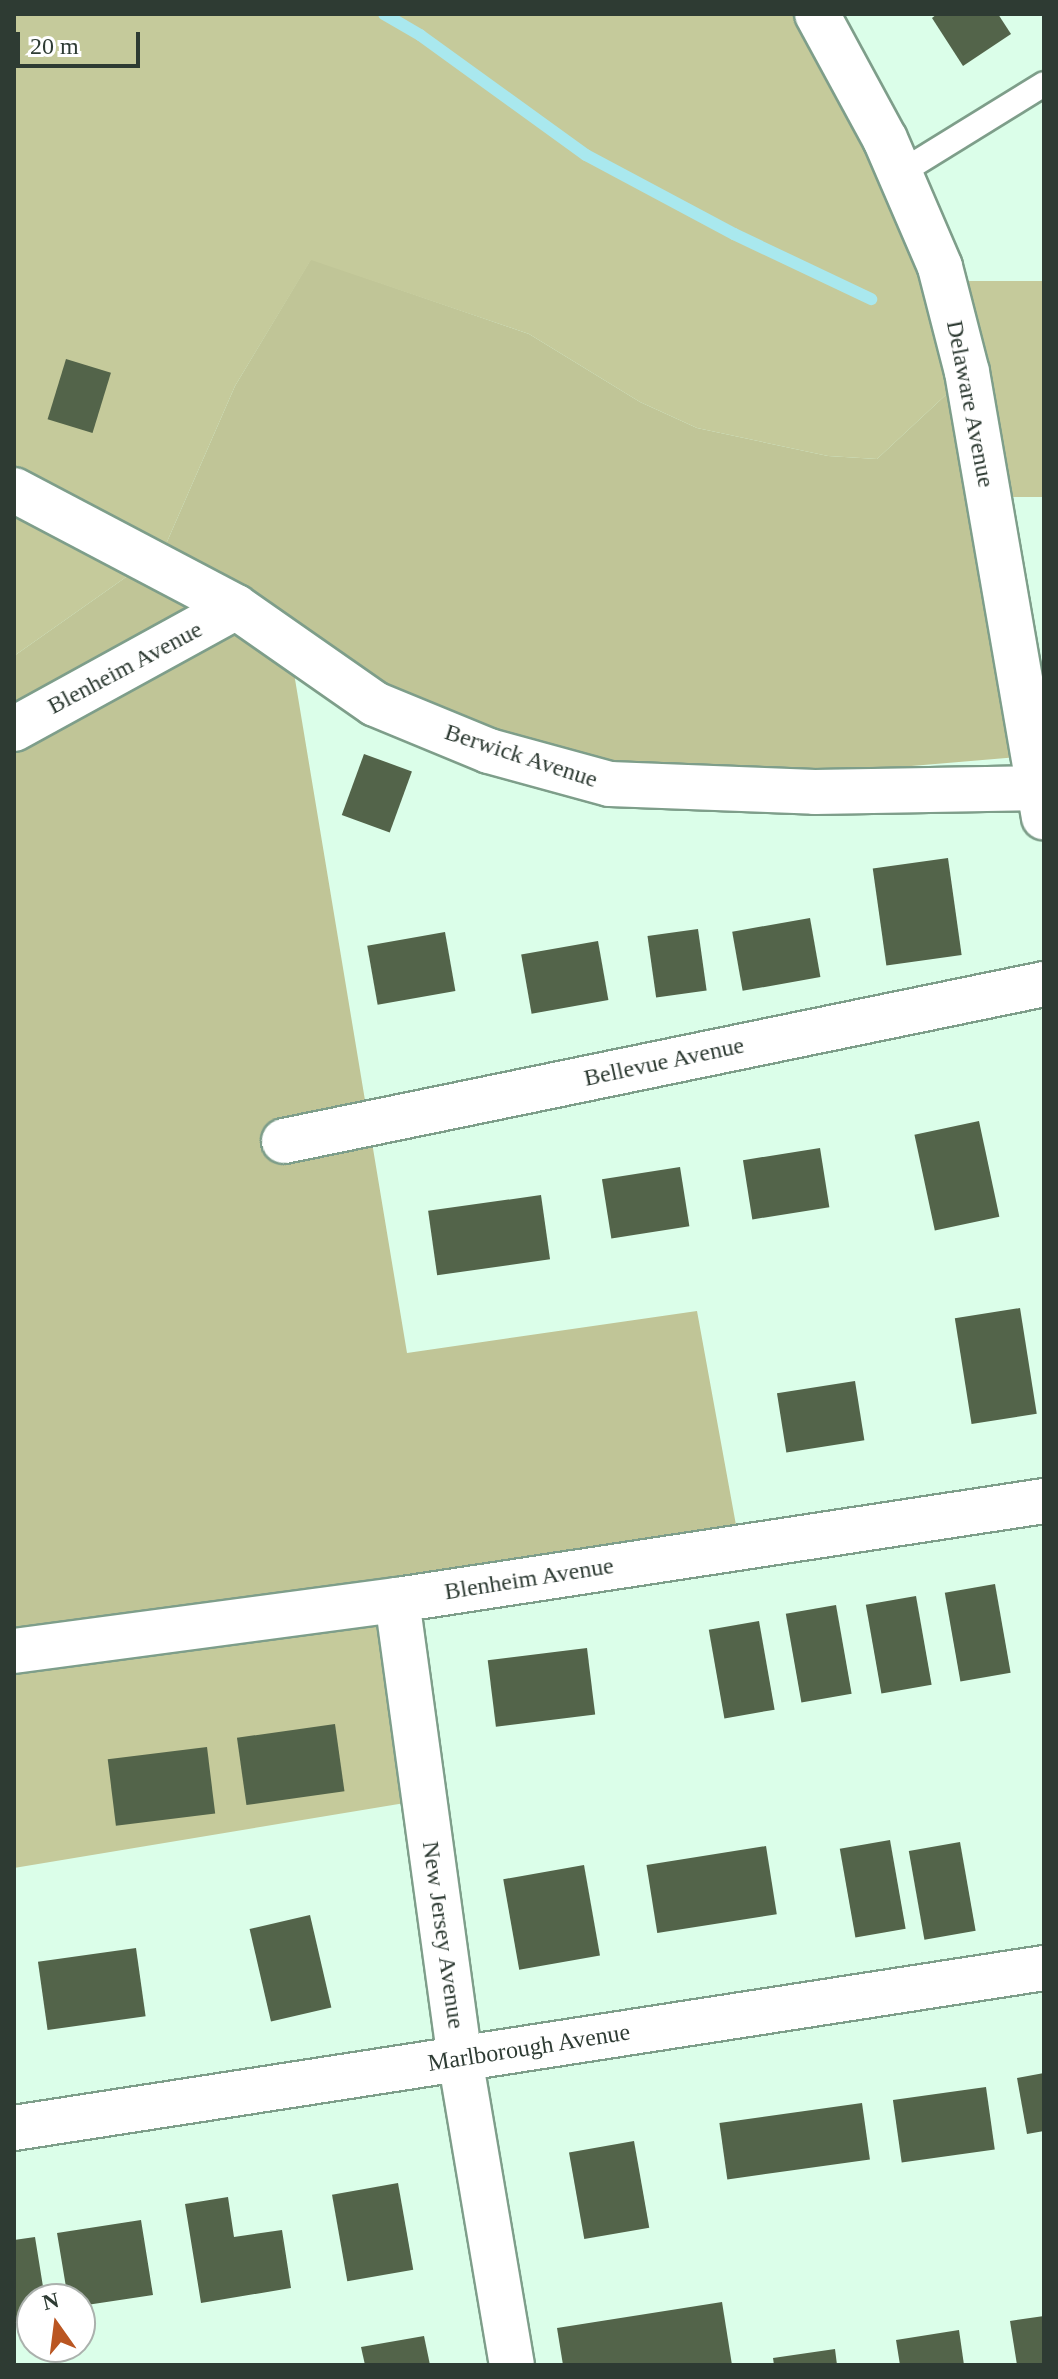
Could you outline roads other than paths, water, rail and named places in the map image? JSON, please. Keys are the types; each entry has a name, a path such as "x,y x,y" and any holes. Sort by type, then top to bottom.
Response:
{"street":[{"name":"Delaware Avenue","path":"817,14 885,139 940,267 967,372 1042,799"},
{"name":"Berwick Avenue","path":"14,490 236,607 375,704 489,751 610,784 1042,799"},
{"name":"Blenheim Avenue","path":"14,729 236,607"},
{"name":"Bellevue Avenue","path":"284,1141 1044,984"},
{"name":"Blenheim Avenue","path":"14,1651 397,1600 1044,1501"},
{"name":"New Jersey Avenue","path":"397,1600 460,2058 512,2365"},
{"name":"Marlborough Avenue","path":"14,2128 1044,1968"}],"lane":[{"path":"900,173 1044,84"}],"waterway":[{"path":"384,14 420,35 586,155 734,234 871,299"}]}
